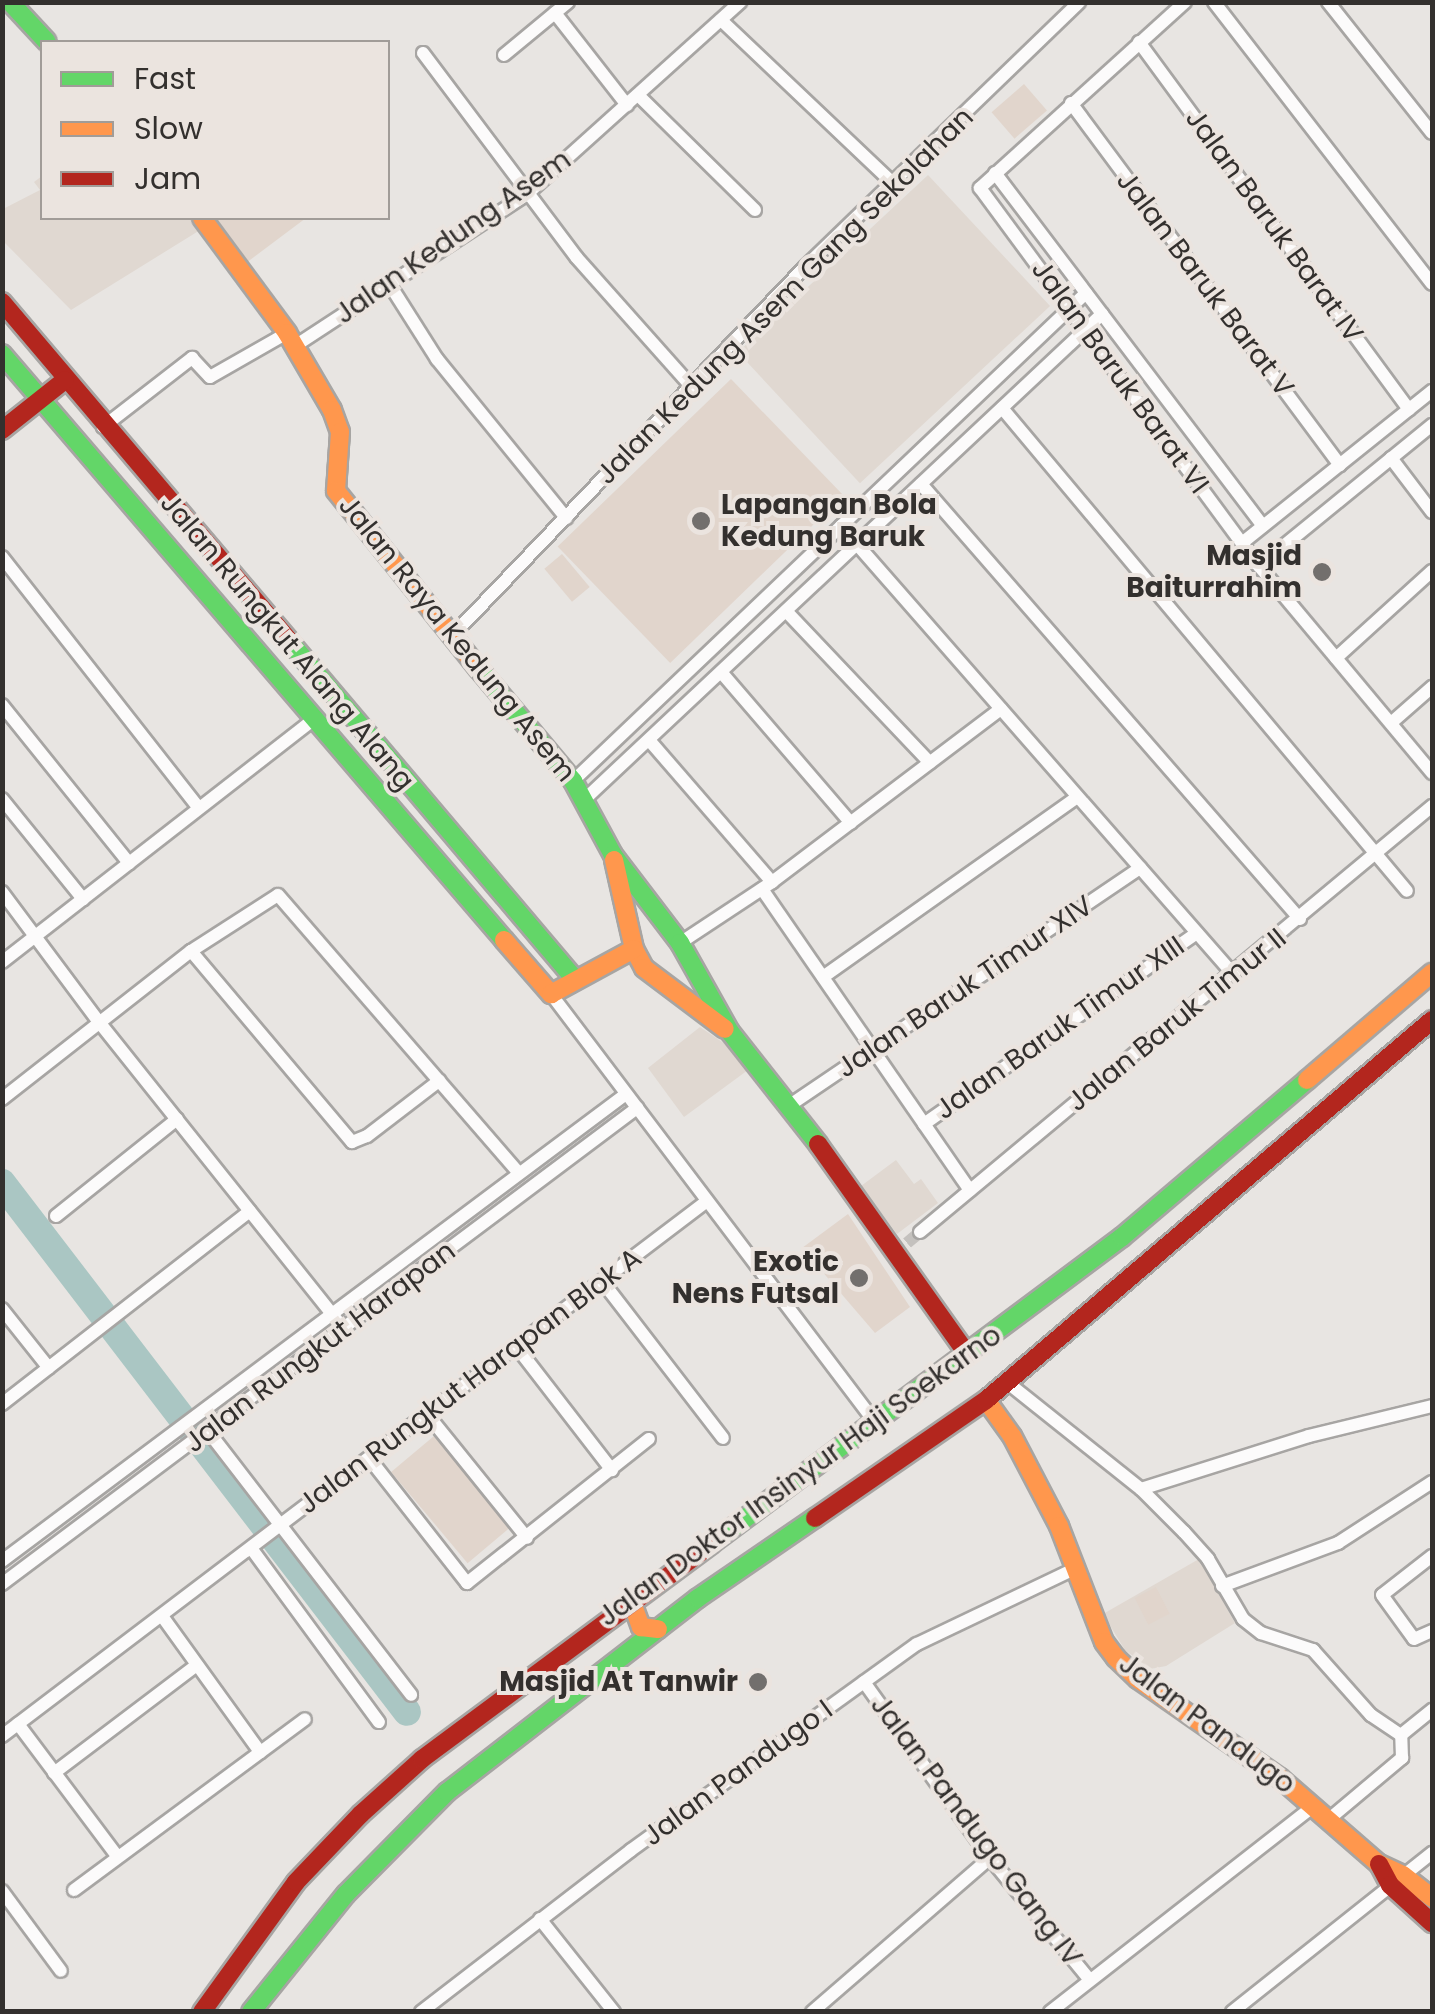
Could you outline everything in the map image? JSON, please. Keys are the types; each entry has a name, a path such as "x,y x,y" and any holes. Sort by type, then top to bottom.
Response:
{"street":[{"path":"10,2 45,40"},
{"path":"504,55 568,2"},
{"name":"Jalan Kedung Asem","path":"103,427 192,358 210,377 390,286 526,194 740,2"},
{"name":"Jalan Kedung Asem Gang Sekolahan","path":"452,636 691,386 1080,2"},
{"path":"995,173 1185,2"},
{"path":"1214,2 1432,284"},
{"path":"1328,2 1432,133"},
{"path":"556,13 632,100 755,210"},
{"path":"721,20 894,184"},
{"name":"Jalan Baruk Barat IV","path":"1139,42 1409,410"},
{"path":"422,53 526,194 691,386"},
{"name":"Jalan Baruk Barat V","path":"1071,103 1340,465"},
{"name":"Jalan Baruk Barat VI","path":"1263,526 995,173 980,188 1259,566 1432,773"},
{"name":"Jalan Raya Kedung Asem","path":"203,220 291,339 337,420 336,491 573,782 613,855 680,942 730,1032 901,1248 967,1354"},
{"path":"390,286 437,359 566,518"},
{"path":"573,782 1086,293"},
{"name":"Jalan Rungkut Alang Alang","path":"2,302 103,427 575,980"},
{"path":"585,799 1102,314"},
{"name":"Jalan Rungkut Alang Alang","path":"2,354 550,994"},
{"path":"2,386 18,374"},
{"path":"2,430 66,380"},
{"path":"1242,543 1432,391"},
{"path":"1002,408 1408,891"},
{"path":"1259,566 1432,425"},
{"path":"1391,458 1432,512"},
{"path":"921,484 1300,919"},
{"path":"841,526 1234,975"},
{"path":"4,564 198,808"},
{"path":"1336,658 1432,571"},
{"path":"786,610 930,762"},
{"path":"721,672 851,823"},
{"path":"1391,723 1432,687"},
{"path":"2,705 129,863"},
{"path":"680,942 767,885 1000,709"},
{"path":"2,962 313,720"},
{"path":"649,740 767,885 823,977 970,1190"},
{"path":"823,977 1077,796"},
{"path":"2,799 83,899"},
{"name":"Jalan Baruk Timur II","path":"920,1232 1234,975 1432,806"},
{"name":"Jalan Raya Kedung Asem","path":"613,855 634,949 657,981 730,1032"},
{"name":"Jalan Baruk Timur XIV","path":"790,1105 1140,868"},
{"path":"2,892 99,1022 344,1329"},
{"path":"2,1099 191,951 278,895 520,1174"},
{"name":"Jalan Baruk Timur XIII","path":"924,1124 1196,933"},
{"path":"634,949 550,994 874,1421"},
{"path":"191,951 352,1142 367,1136 439,1080"},
{"name":"Jalan Doktor Insinyur Haji Soekarno","path":"202,2012 266,1918 361,1814 422,1759 1122,1237 1432,972"},
{"name":"Jalan Doktor Insinyur Haji Soekarno","path":"251,2012 301,1947 397,1838 447,1792 658,1629 986,1400 1432,1020"},
{"path":"1308,1078 1313,1098 1332,1105"},
{"name":"Jalan Rungkut Harapan","path":"2,1561 626,1094"},
{"name":"Jalan Rungkut Harapan","path":"2,1584 637,1108"},
{"path":"1266,1115 1284,1116 1292,1133 1289,1142"},
{"path":"56,1216 177,1119"},
{"name":"Jalan Rungkut Harapan Blok A","path":"205,1434 278,1528 707,1201"},
{"path":"2,1404 250,1210"},
{"path":"602,1281 724,1438"},
{"path":"2,1310 49,1368"},
{"path":"516,1346 612,1470"},
{"path":"1008,1382 1141,1490 1208,1558 1243,1619 1261,1632 1312,1650 1371,1714 1401,1735"},
{"name":"Jalan Pandugo","path":"986,1400 1012,1436 1076,1568 1104,1642 1116,1658 1138,1680 1314,1806 1396,1880 1432,1924"},
{"path":"1141,1490 1309,1436 1432,1406"},
{"path":"428,1414 528,1538"},
{"path":"369,1458 467,1584 649,1440"},
{"path":"1222,1586 1338,1544 1432,1482"},
{"path":"2,1736 278,1528 410,1694"},
{"path":"256,1545 380,1722"},
{"path":"1432,1556 1382,1595 1411,1636 1418,1640 1432,1631"},
{"name":"Jalan Pandugo I","path":"421,2012 540,1919 917,1644 1076,1568"},
{"path":"632,1600 635,1620 642,1627 658,1629"},
{"path":"162,1616 260,1752"},
{"path":"583,1636 604,1640 611,1655 609,1666"},
{"path":"54,1773 197,1665"},
{"name":"Jalan Pandugo Gang IV","path":"864,1682 990,1858 1089,1979"},
{"path":"1401,1735 1432,1710"},
{"path":"74,1890 305,1719"},
{"path":"18,1724 118,1857"},
{"path":"1328,1820 1402,1758 1401,1735"},
{"path":"1050,2012 1314,1806"},
{"path":"1232,2012 1432,1853"},
{"path":"812,2012 990,1858"},
{"name":"Jalan Pandugo","path":"1396,1880 1432,1898"},
{"path":"2,1892 62,1971"},
{"path":"540,1919 614,2012"}],"shaded area":[{"path":"1024,84 1047,110 1015,139 992,112"},
{"path":"928,175 1050,306 860,483 738,352"},
{"path":"40,190 40,220 199,220 205,227 71,310 3,241 3,209"},
{"path":"213,220 303,220 246,263"},
{"name":"Lapangan Bola Kedung Baruk","path":"731,379 844,496 670,663 558,546"},
{"path":"562,554 590,587 572,602 544,569"},
{"path":"700,1027 731,1048 748,1070 684,1117 648,1068"},
{"path":"896,1160 914,1184 921,1179 938,1203 897,1234 861,1186"},
{"name":"Exotic Nens Futsal","path":"848,1214 910,1307 875,1333 802,1248"},
{"path":"434,1436 510,1527 468,1563 391,1472"},
{"path":"1199,1559 1235,1623 1166,1666 1150,1669 1125,1650 1103,1614"},
{"path":"1156,1587 1170,1614 1148,1625 1135,1598"}],"waterway":[{"path":"2,1183 407,1712"}],"tunnel":[{"path":"907,1243 920,1232"}],"traffic: fast":[{"path":"10,2 45,40"},
{"path":"2,354 504,940"},
{"path":"289,641 575,980"},
{"path":"478,668 573,781 613,855 680,943 730,1032 818,1144"},
{"path":"711,1544 1122,1237 1307,1080"},
{"path":"251,2012 346,1894 447,1792 698,1598 815,1518"}],"traffic: slow":[{"path":"203,220 287,333 332,410 340,432 336,491 478,668"},
{"path":"614,860 634,949 644,968 725,1029"},
{"path":"504,940 551,994 634,949"},
{"path":"1307,1080 1432,973"},
{"path":"986,1400 1012,1436 1059,1526 1104,1642 1116,1658 1138,1679 1280,1778 1379,1864 1403,1875 1432,1898"},
{"path":"631,1600 641,1627 658,1629"}],"traffic: jam":[{"path":"2,302 289,641"},
{"path":"2,430 65,380"},
{"path":"815,1518 986,1400 1432,1020"},
{"path":"818,1144 967,1354"},
{"path":"202,2012 296,1882 361,1814 422,1759 711,1544"},
{"path":"1379,1864 1390,1885 1432,1923"}],"place":[{"name":"Lapangan Bola Kedung Baruk","path":"701,521"},
{"name":"Masjid Baiturrahim","path":"1322,572"},
{"name":"Exotic Nens Futsal","path":"859,1278"},
{"name":"Masjid At Tanwir","path":"758,1682"}]}
